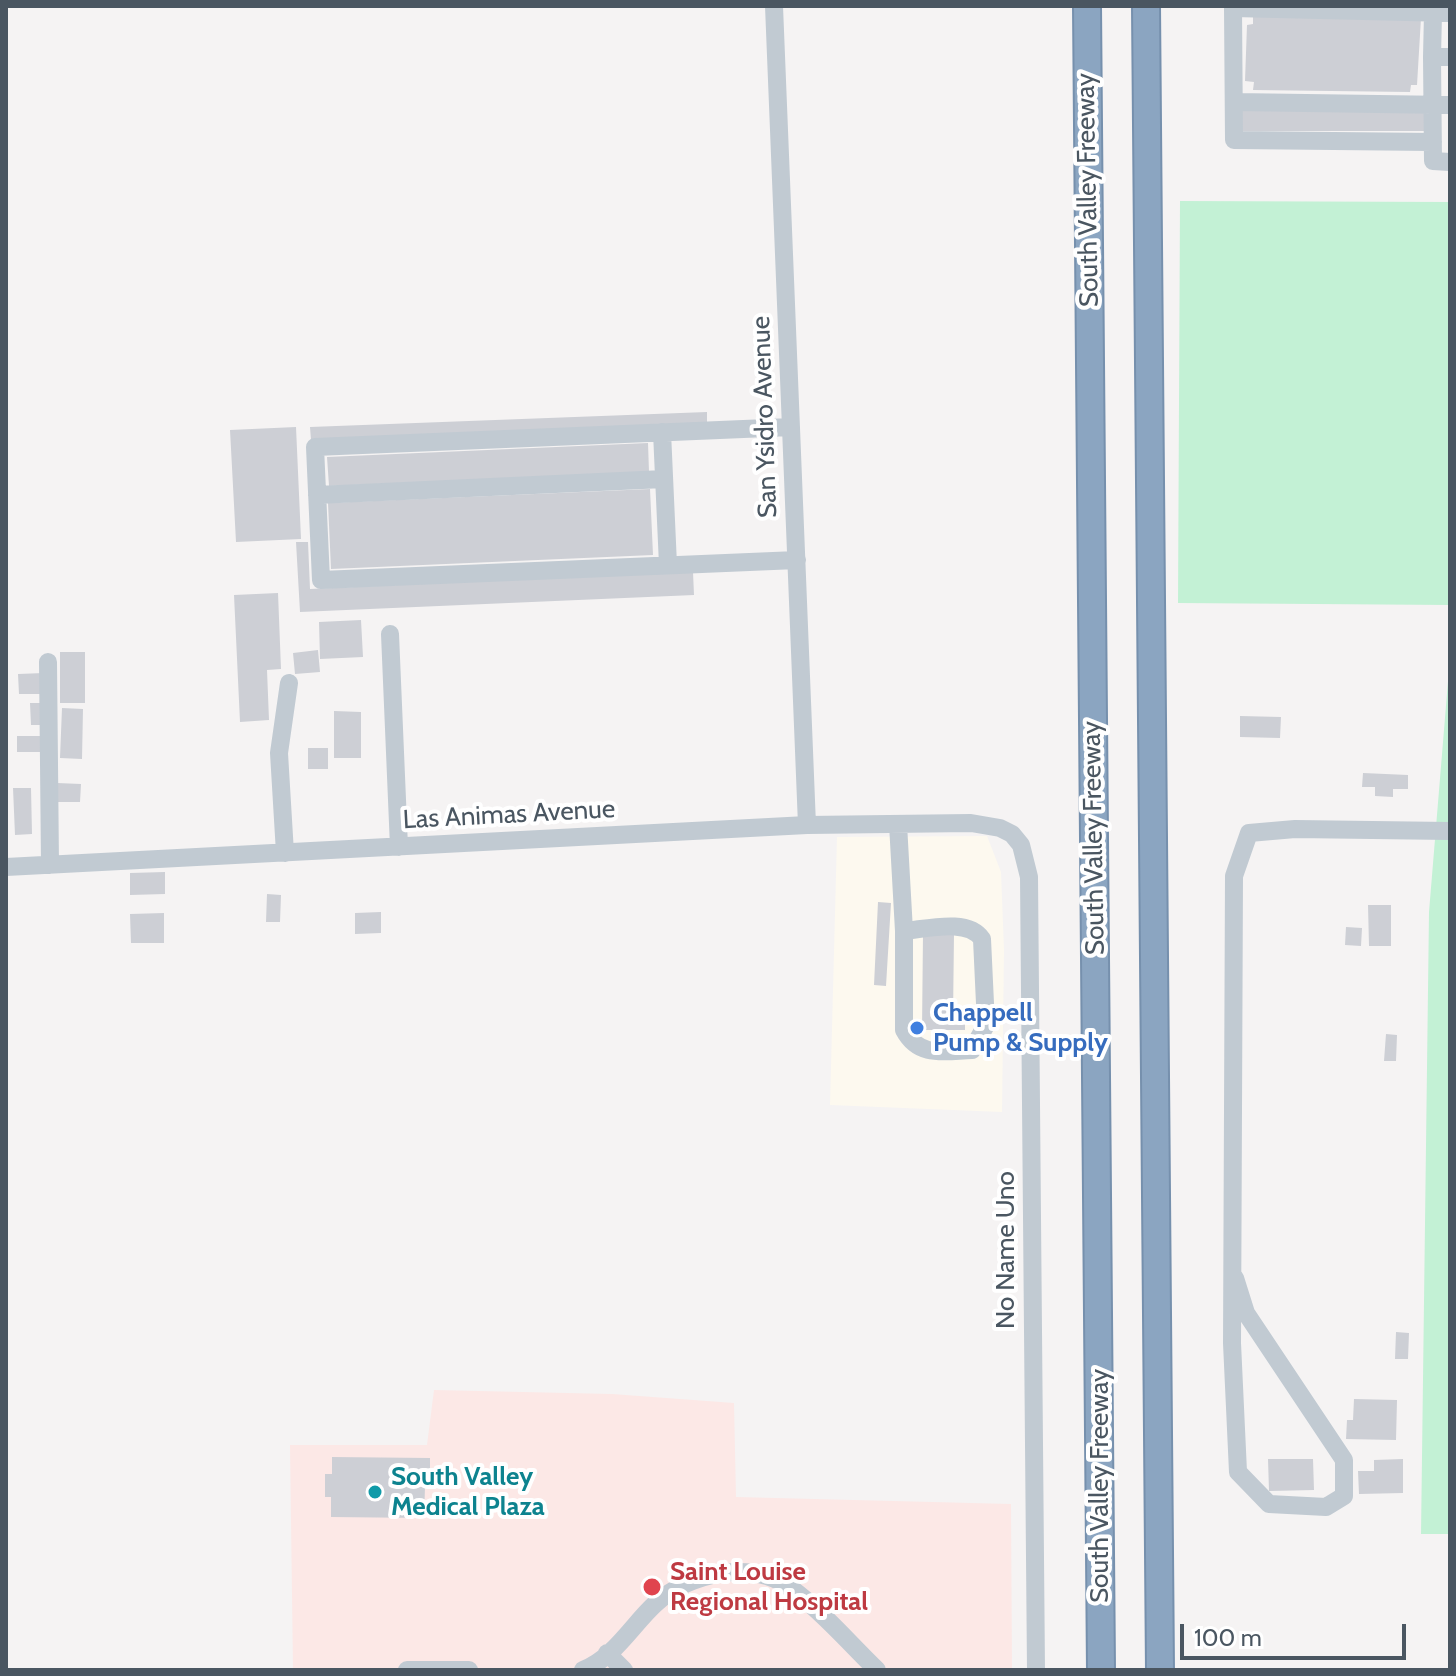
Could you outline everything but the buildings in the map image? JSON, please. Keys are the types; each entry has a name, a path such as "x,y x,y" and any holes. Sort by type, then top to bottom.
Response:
{"highway":[{"name":"South Valley Freeway","path":"1087,6 1101,1670"},
{"path":"1146,6 1160,1670"}],"street":[{"name":"San Ysidro Avenue","path":"774,6 807,825"},
{"path":"1433,142 1234,140 1233,8 1441,13 1441,105 1433,142 1433,161 1450,162"},
{"path":"1234,102 1441,105"},
{"path":"791,427 315,447 317,495 321,580 797,560"},
{"path":"662,432 668,565"},
{"path":"317,495 664,479"},
{"path":"390,634 399,847"},
{"path":"48,662 50,865"},
{"path":"285,853 279,753 289,683"},
{"name":"Las Animas Avenue","path":"6,867 807,825 971,823 1000,828 1012,834"},
{"path":"898,824 904,931 904,1030 910,1041 924,1051 972,1050 986,1025 982,939 977,931 963,927 904,931"},
{"path":"1235,1278 1246,1313 1344,1460 1344,1496 1326,1507 1269,1504 1238,1472 1232,1343 1235,1278 1234,876 1249,833 1295,829 1450,831"},
{"name":"No Name Uno","path":"1012,834 1021,845 1029,877 1036,1670"},
{"path":"583,1670 607,1653 657,1602 689,1581 725,1571 760,1576 790,1588 877,1670"},
{"path":"607,1653 624,1670"},
{"path":"407,1670 469,1670"}],"shaded area":[{"name":"Chappell Pump & Supply","path":"987,836 1001,872 1004,950 1002,1112 830,1105 837,837"},
{"name":"Saint Louise Regional Hospital","path":"434,1390 612,1394 734,1403 736,1497 1011,1504 1012,1670 293,1670 290,1445 427,1445"}],"green space":[{"path":"1180,201 1450,202 1450,605 1178,603"},
{"path":"1450,657 1450,1534 1421,1534 1429,912"}],"place":[{"name":"Chappell Pump & Supply","path":"917,1028"},
{"name":"South Valley Medical Plaza","path":"375,1492"},
{"name":"Saint Louise Regional Hospital","path":"652,1587"}]}
